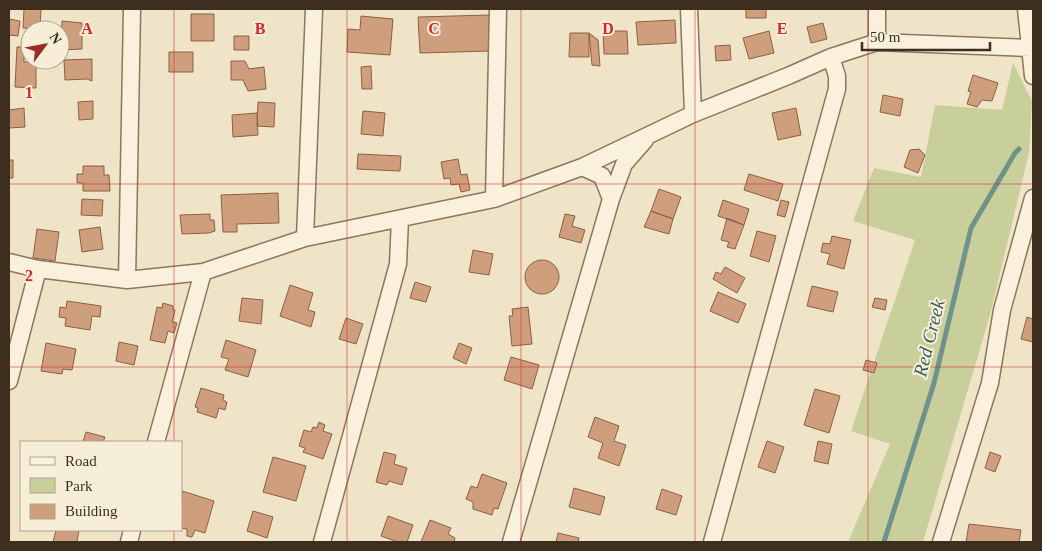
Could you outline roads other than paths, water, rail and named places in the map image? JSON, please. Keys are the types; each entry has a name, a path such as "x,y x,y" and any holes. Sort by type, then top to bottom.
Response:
{"street":[{"path":"127,280 132,9"},
{"path":"305,238 314,9"},
{"path":"494,198 498,9"},
{"path":"689,9 693,114"},
{"path":"877,9 877,42"},
{"path":"1026,9 1033,76"},
{"path":"9,262 83,276 127,280 203,272 305,238 494,198 582,168 693,114 831,57 877,42 1030,48"},
{"path":"712,542 837,89 837,76 831,57"},
{"path":"511,542 612,199 624,164 648,136"},
{"path":"582,168 602,176 612,199"},
{"path":"941,542 990,383 1002,310 1033,198"},
{"path":"322,542 398,264 400,219"},
{"path":"9,381 38,269"},
{"path":"156,441 203,272"}],"waterway":[{"name":"Red Creek","path":"884,542 934,383 971,228 1019,149"}]}
